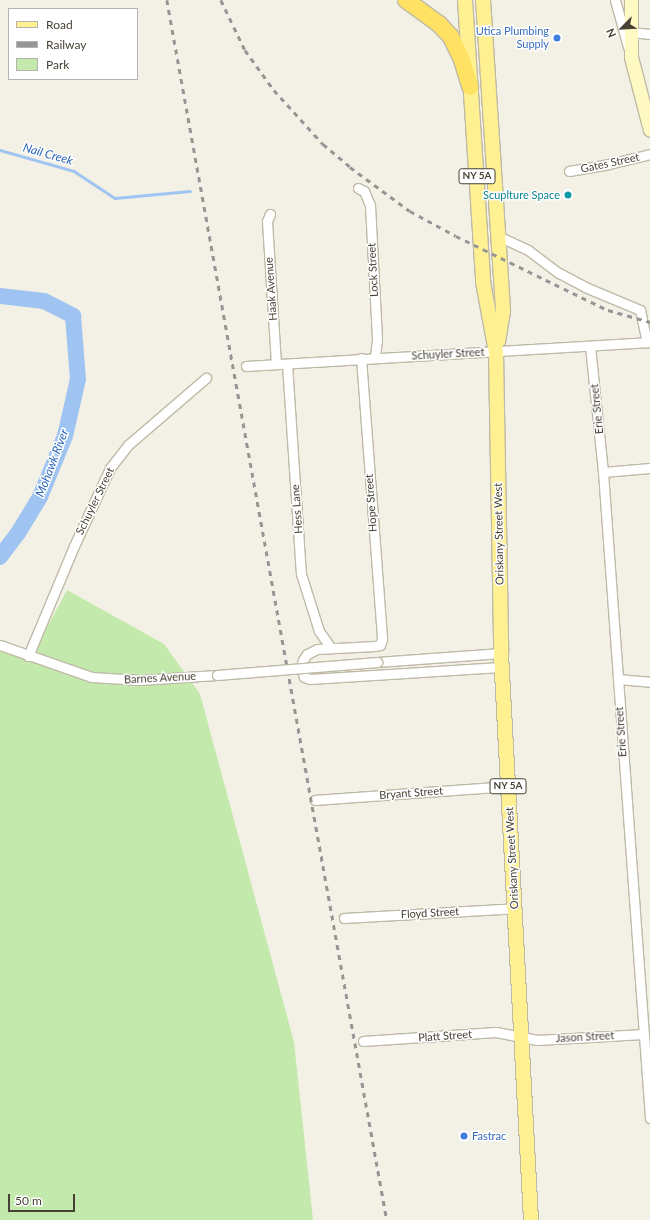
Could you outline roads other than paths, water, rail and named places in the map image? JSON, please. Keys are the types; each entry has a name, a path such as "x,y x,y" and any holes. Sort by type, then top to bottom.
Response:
{"highway":[{"path":"406,0 439,24 451,38 462,60 470,88"}],"main road":[{"name":"Oriskany Street West","path":"465,0 484,282 496,352 501,667 524,1037 531,1220"},
{"name":"Oriskany Street West","path":"483,0 503,311 496,352"},
{"path":"486,49 491,0"}],"street":[{"path":"615,0 650,130"},
{"path":"631,0 631,57"},
{"path":"631,32 650,34"},
{"name":"Gates Street","path":"569,170 609,164 650,154"},
{"name":"Lock Street","path":"358,188 364,191 370,205 377,340 375,357"},
{"name":"Haak Avenue","path":"270,214 267,221 276,364"},
{"path":"498,236 528,250 568,278 640,310 649,342"},
{"name":"Schuyler Street","path":"246,366 375,357 496,352 649,342"},
{"name":"Erie Street","path":"590,346 603,472 644,1034 648,1060 650,1118"},
{"name":"Hope Street","path":"331,648 378,646 382,639 361,358"},
{"name":"Hess Lane","path":"287,364 301,574 319,631 331,648"},
{"name":"Schuyler Street","path":"28,656 74,546 110,468 128,445 206,378"},
{"path":"603,472 650,468"},
{"name":"Barnes Avenue","path":"0,645 28,656 92,676 120,680 217,675 501,653"},
{"path":"331,648 317,649 307,654 301,666 304,677 310,680 501,667"},
{"path":"618,679 650,682"},
{"name":"Bryant Street","path":"315,800 508,786"},
{"name":"Floyd Street","path":"344,918 515,908"},
{"name":"Platt Street","path":"363,1041 496,1032 524,1037"},
{"name":"Jason Street","path":"524,1037 544,1039 644,1034"}],"waterway":[{"name":"Nail Creek","path":"0,150 74,171 115,198 190,191"},
{"name":"Mohawk River","path":"0,296 44,301 73,316 78,379 65,436 40,497 18,533 0,557"}],"railway":[{"path":"167,0 387,1220"},
{"path":"221,0 245,50 274,90 323,144 350,167 410,211 456,236 608,310 650,322"}],"place":[{"name":"Utica Plumbing Supply","path":"557,38"},
{"name":"Scuplture Space","path":"568,195"},
{"name":"Fastrac","path":"464,1136"}]}
